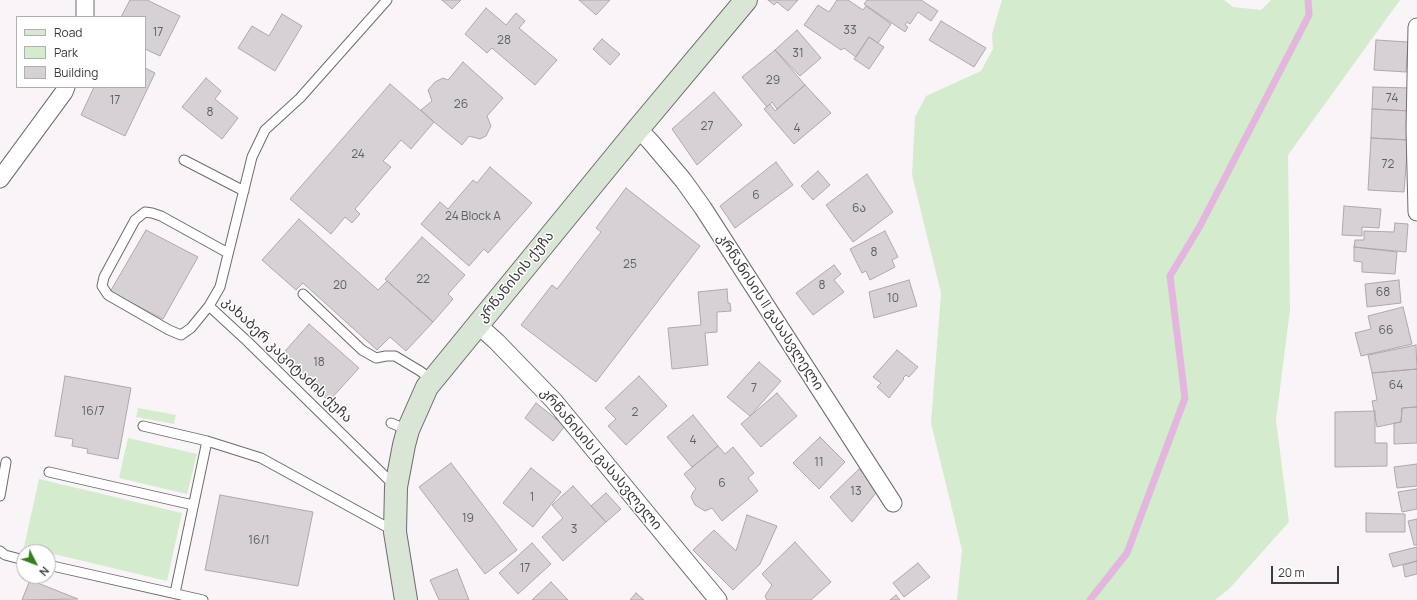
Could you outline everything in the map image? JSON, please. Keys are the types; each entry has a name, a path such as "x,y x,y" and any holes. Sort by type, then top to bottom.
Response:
{"street":[{"path":"85,0 85,16"},
{"name":"კრწანისის ქუჩა","path":"406,600 395,532 396,487 404,444 400,426 432,380 477,324 746,0"},
{"path":"1417,27 1414,129 1417,212"},
{"path":"0,179 66,88"},
{"name":"კრწანისის II გასასვლელი","path":"638,129 683,180 703,208 893,503"},
{"name":"კრწანისის I გასასვლელი","path":"477,324 497,342 554,401 718,600"}],"lane":[{"name":"კახაბერ კაციტაძის ქუჩა","path":"387,0 300,98 265,130 252,157 220,287 209,306 252,345 396,487"},
{"path":"184,160 244,191"},
{"path":"209,306 192,328 181,335 169,330 108,295 102,286 104,277 135,220 144,212 152,212 161,216 228,253"},
{"path":"303,294 362,350 376,358 395,356 432,380"},
{"path":"143,426 207,441 261,458 395,532"},
{"path":"175,593 207,441"},
{"path":"0,496 6,462"},
{"path":"49,472 193,505"},
{"path":"0,551 5,555 16,558"},
{"path":"56,567 203,600"}],"green space":[{"path":"1002,0 1224,0 1233,7 1261,10 1271,0 1400,0 1288,155 1290,310 1276,420 1289,522 1229,589 1215,600 957,600 962,550 931,423 941,293 912,175 915,117 926,96 981,71 993,49 992,34"},
{"path":"138,408 176,415 174,424 136,417"},
{"path":"128,438 197,454 187,494 119,478"},
{"path":"39,479 182,513 167,581 56,555 56,544 25,544"}],"building":[{"path":"130,0 147,0 180,16 160,56 146,49 146,16 122,16"},
{"path":"442,0 461,0 452,9"},
{"path":"579,0 610,0 596,15"},
{"path":"768,0 798,0 788,11 777,2 774,5"},
{"path":"837,0 848,0 863,10 866,6 891,24 878,43 869,37 856,57 844,48 841,50 804,25 818,5 829,12"},
{"path":"867,0 921,0 938,11 931,21 918,12 910,24 907,22 905,25 908,27 905,32 864,4"},
{"path":"486,8 506,25 516,13 525,21 519,28 557,60 535,85 492,48 487,53 465,34"},
{"path":"282,14 302,26 275,71 238,48 252,26 269,36"},
{"path":"941,21 986,48 974,67 929,40"},
{"path":"797,30 821,58 800,76 775,50"},
{"path":"869,37 884,47 869,69 854,59"},
{"path":"602,39 620,54 610,65 593,49"},
{"path":"1376,40 1408,42 1406,72 1374,70"},
{"path":"775,50 805,85 777,109 772,102 767,107 742,77"},
{"path":"463,62 503,98 487,116 491,126 486,136 480,139 469,136 462,145 421,110 432,101 428,90 435,82 443,78 448,80"},
{"path":"146,68 155,73 125,136 81,115 94,88 146,88"},
{"path":"206,78 221,91 215,99 238,118 222,139 182,107"},
{"path":"390,84 434,122 411,149 401,140 383,161 391,167 355,209 360,214 352,223 345,217 331,234 290,199"},
{"path":"805,85 831,113 794,144 764,109 770,104 775,111"},
{"path":"1373,87 1411,88 1410,111 1372,109"},
{"path":"714,92 742,125 697,165 672,129"},
{"path":"1372,109 1410,111 1408,140 1371,138"},
{"path":"1371,138 1408,140 1404,192 1368,190"},
{"path":"776,162 793,185 735,228 720,206"},
{"path":"490,167 532,203 488,253 484,249 469,266 421,224 440,202 448,209 473,180 477,183"},
{"path":"818,171 830,185 813,200 801,186"},
{"path":"867,174 893,212 853,242 826,205"},
{"path":"626,188 700,246 596,382 521,325 552,285 557,289 601,232 596,228"},
{"path":"1344,206 1381,209 1379,228 1362,227 1362,236 1342,235"},
{"path":"299,219 378,290 387,281 433,322 406,351 390,337 377,350 303,283 296,290 262,260"},
{"path":"1395,223 1408,224 1406,252 1354,247 1355,240 1364,240 1364,231 1394,232"},
{"path":"146,230 198,257 163,319 110,292"},
{"path":"885,231 898,257 892,260 895,267 870,280 866,271 862,273 850,249"},
{"path":"422,237 465,275 448,294 453,299 433,322 385,279"},
{"path":"1354,247 1397,252 1395,274 1362,272 1362,262 1354,261"},
{"path":"834,265 841,274 834,280 844,292 813,315 796,293"},
{"path":"909,280 917,306 874,318 869,292"},
{"path":"1399,280 1401,303 1367,307 1365,284"},
{"path":"727,289 728,303 730,303 731,311 717,312 717,332 705,333 708,365 672,369 668,328 701,325 698,292"},
{"path":"1403,307 1412,344 1361,356 1355,333 1371,329 1368,316"},
{"path":"309,324 359,368 329,401 279,358"},
{"path":"1416,345 1417,369 1372,373 1368,355"},
{"path":"897,350 918,367 909,377 906,375 903,378 904,379 889,398 877,387 881,383 873,377"},
{"path":"759,362 781,381 750,416 727,397"},
{"path":"1417,369 1417,407 1402,408 1401,422 1377,427 1372,401 1377,400 1372,373"},
{"path":"65,376 131,388 118,459 87,453 88,449 72,446 73,439 55,436"},
{"path":"639,376 667,406 626,445 608,426 616,419 605,408"},
{"path":"777,393 797,416 761,447 741,424"},
{"path":"536,403 565,426 553,441 525,418"},
{"path":"1417,407 1417,443 1394,444 1394,423 1401,422 1402,408"},
{"path":"1375,411 1375,443 1387,443 1387,466 1335,467 1335,412"},
{"path":"693,415 718,446 692,467 667,437"},
{"path":"820,437 845,462 819,489 793,463"},
{"path":"718,446 725,454 733,447 754,473 748,478 758,491 722,521 712,508 705,511 695,505 691,497 696,489 684,474"},
{"path":"451,463 517,550 485,574 419,487"},
{"path":"1417,464 1417,486 1397,488 1394,467"},
{"path":"531,468 561,492 533,527 503,503"},
{"path":"859,469 881,487 852,522 830,497"},
{"path":"573,486 606,522 563,561 542,537 563,518 552,505"},
{"path":"1417,489 1417,509 1402,512 1398,492"},
{"path":"606,493 621,509 606,522 591,506"},
{"path":"220,495 313,512 298,586 205,570"},
{"path":"1366,513 1405,514 1405,532 1366,532"},
{"path":"747,515 777,526 760,564 733,590 693,550 714,530 736,551"},
{"path":"1417,519 1417,545 1414,545 1408,521"},
{"path":"795,542 831,582 811,600 767,600 765,596 772,585 762,574"},
{"path":"532,543 551,564 518,594 499,573"},
{"path":"1417,547 1417,561 1393,567 1389,554"},
{"path":"1417,561 1417,574 1405,577 1403,565"},
{"path":"918,563 930,577 904,597 893,583"},
{"path":"457,569 469,600 439,600 430,580"},
{"path":"551,582 568,600 532,600"},
{"path":"28,584 40,584 78,599 22,600"},
{"path":"636,593 644,600 630,600"},
{"path":"896,595 900,600 890,600"}],"waterway":[{"path":"1090,600 1127,553 1185,398 1170,276 1200,226 1309,15 1308,0"}]}
